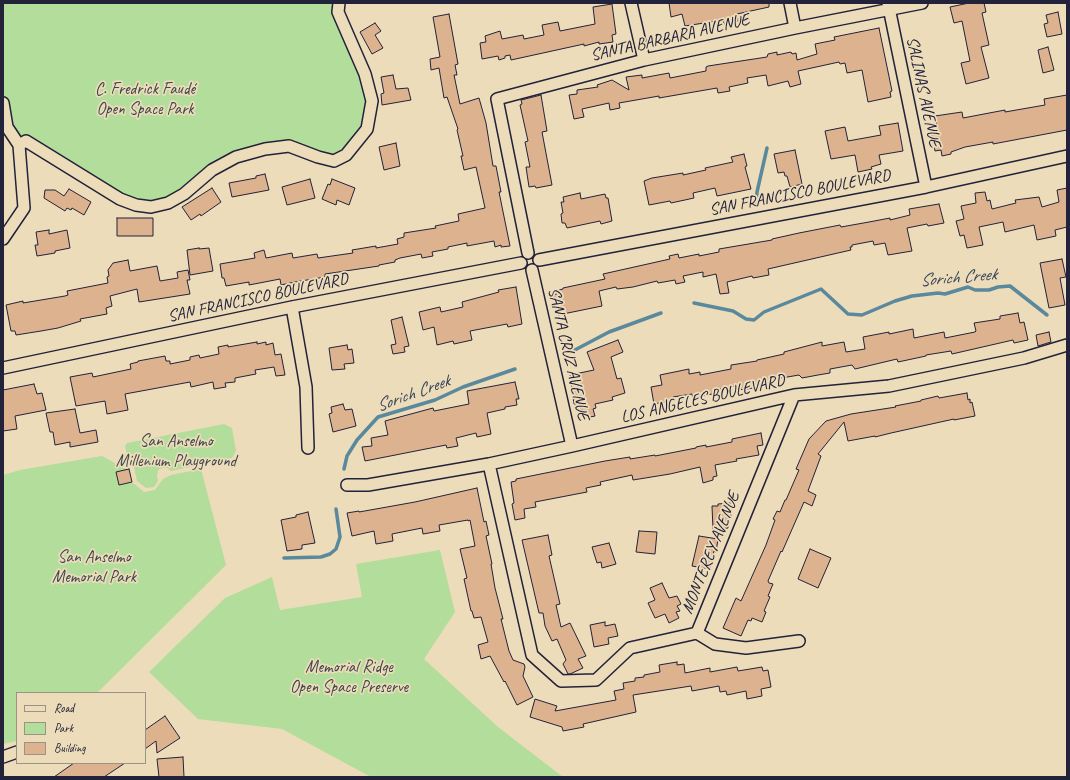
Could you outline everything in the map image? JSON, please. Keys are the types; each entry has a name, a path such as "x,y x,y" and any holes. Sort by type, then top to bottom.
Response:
{"street":[{"path":"19,145 26,141 120,199 136,205 151,207 168,203 184,194 212,170 236,157 265,149 289,146 318,157 334,161 346,155 367,130 372,101 365,74 338,12 339,3"},
{"path":"631,3 644,60"},
{"path":"790,3 795,28"},
{"name":"SANTA BARBARA AVENUE","path":"528,252 497,99 644,60 795,28 888,6 922,3"},
{"name":"SALINAS AVENUE","path":"888,6 926,187"},
{"path":"3,103 7,127 19,145 24,208 3,239"},
{"path":"3,138 19,145"},
{"name":"SAN FRANCISCO BOULEVARD","path":"539,260 926,187 1067,156"},
{"path":"528,252 535,254 539,260 537,267 532,270 525,269 521,263 521,259 528,252"},
{"name":"SAN FRANCISCO BOULEVARD","path":"3,368 292,307 521,263"},
{"name":"SANTA CRUZ AVENUE","path":"532,270 572,446"},
{"path":"292,307 306,387 308,448"},
{"name":"LOS ANGELES BOULEVARD","path":"347,485 368,484 489,464 794,395 889,386 1024,358 1067,345"},
{"name":"MONTEREY AVENUE","path":"489,464 532,655 561,681 596,680 630,648 697,634 794,395"},
{"path":"697,634 715,644 746,648 799,641"},
{"path":"3,757 16,752"}],"green space":[{"name":"C. Fredrick Faudé Open Space Park","path":"3,3 339,3 372,101 367,129 334,161 289,146 236,157 168,203 136,205 27,141 19,145 3,103"},
{"name":"San Anselmo Millenium Playground","path":"224,424 232,428 236,451 232,458 171,471 167,468 163,468 158,470 158,481 154,487 146,488 137,481 133,463 129,464 125,446 127,443"},
{"name":"San Anselmo Memorial Park","path":"102,456 124,468 129,469 132,482 144,492 155,490 163,479 171,475 201,469 226,565 98,692 16,692 16,741 3,744 3,475 20,470"},
{"name":"Memorial Ridge Open Space Preserve","path":"440,550 455,612 424,659 498,727 563,777 371,777 282,729 198,719 149,672 225,598 272,577 280,610 362,597 356,564"}],"building":[{"path":"669,3 769,3 769,7 737,14 738,21 724,24 723,20 685,26 682,14 671,17"},
{"path":"969,3 984,3 986,12 982,13 989,45 981,47 989,78 966,84 961,63 970,61 962,21 954,23 950,7"},
{"path":"612,4 616,34 612,35 613,42 599,44 599,42 584,46 584,44 511,60 510,55 499,60 498,56 482,59 480,43 486,42 485,36 500,31 502,39 523,35 524,39 544,35 542,25 558,22 560,31 595,24 593,7"},
{"path":"1058,12 1062,34 1047,37 1044,24 1048,23 1046,15"},
{"path":"449,14 458,64 455,65 457,75 454,75 460,104 479,98 486,123 493,166 496,166 501,192 499,192 510,246 501,247 501,245 495,247 494,241 467,246 467,243 432,252 433,256 422,258 421,254 400,258 395,260 395,262 379,266 325,274 325,277 281,285 280,279 249,285 249,282 226,286 224,278 222,278 220,264 255,258 254,253 264,250 266,258 292,253 293,258 317,254 318,258 353,253 352,250 398,244 397,239 404,237 404,233 436,228 435,226 459,221 458,214 485,208 476,167 464,170 458,129 447,97 444,98 439,68 431,70 430,59 440,57 433,17"},
{"path":"375,23 381,31 375,35 383,48 372,54 360,32"},
{"path":"879,28 892,91 890,92 891,97 868,102 862,70 847,73 845,63 840,64 839,62 798,71 801,84 790,87 788,81 768,86 766,75 747,78 748,83 729,87 730,91 718,93 717,88 619,103 620,108 610,110 609,103 582,109 584,117 574,119 569,95 577,94 577,90 598,87 597,85 612,80 629,90 626,77 642,75 642,78 669,73 670,78 706,71 706,67 708,66 767,57 768,54 777,52 777,55 791,52 792,54 796,53 797,60 817,54 815,44 835,40 834,37"},
{"path":"1048,47 1054,70 1043,73 1038,50"},
{"path":"393,75 396,89 408,88 411,100 382,105 381,94 384,93 381,77"},
{"path":"541,95 547,131 542,132 552,185 536,188 535,186 529,187 526,167 530,167 525,142 528,141 520,105 522,104 521,100"},
{"path":"1067,95 1067,130 993,144 993,142 965,147 951,152 951,154 942,156 941,150 935,151 930,128 937,126 935,116 962,112 963,118 1005,110 1005,112 1045,105 1044,99"},
{"path":"898,123 903,151 879,155 881,164 871,167 872,169 858,172 855,155 831,159 825,131 845,127 848,141 881,135 879,126"},
{"path":"396,143 400,166 384,170 379,147"},
{"path":"795,150 802,184 790,187 787,176 785,176 784,172 778,173 774,154"},
{"path":"744,154 747,166 745,167 751,189 717,196 715,188 693,193 694,198 671,203 670,201 649,205 644,181 652,178 683,173 683,175 706,170 705,168 733,162 731,157"},
{"path":"265,174 269,190 232,197 229,183 256,178 256,176"},
{"path":"310,179 315,198 287,205 282,187"},
{"path":"332,179 355,188 349,205 337,200 336,205 322,199 328,184 330,185"},
{"path":"212,188 221,202 201,216 200,214 191,220 182,207"},
{"path":"1067,188 1067,227 1055,230 1056,236 1037,240 1034,225 1005,232 1003,222 979,227 983,245 967,248 964,235 960,236 956,221 964,219 961,206 976,203 975,193 985,192 987,201 990,200 992,209 1016,203 1015,200 1039,197 1042,207 1059,202 1057,190"},
{"path":"69,189 91,202 84,215 72,208 71,210 67,208 65,211 44,198 45,190 55,190 64,196"},
{"path":"580,193 581,199 605,194 606,198 608,198 612,221 601,224 600,221 567,228 565,223 562,223 561,214 563,213 561,202 564,202 563,197"},
{"path":"939,204 944,223 928,226 927,224 907,228 912,251 888,255 885,243 874,245 873,241 852,245 852,247 850,247 851,250 768,269 769,275 753,278 752,276 727,282 729,293 720,294 716,274 703,277 703,272 683,276 685,282 676,284 675,280 658,283 657,281 617,289 616,287 599,291 602,306 558,315 553,295 559,293 559,290 563,288 605,279 603,274 670,259 669,256 678,254 679,258 699,254 699,256 719,252 719,249 772,240 840,225 841,227 890,218 890,220 910,215 909,209"},
{"path":"117,218 153,218 153,236 117,236"},
{"path":"49,230 49,234 67,230 70,248 55,251 55,253 37,256 35,245 38,245 36,232"},
{"path":"209,248 213,271 190,275 187,250"},
{"path":"1062,259 1066,277 1060,278 1065,305 1049,308 1040,263"},
{"path":"128,260 130,271 157,266 160,281 178,278 177,272 188,270 190,280 187,280 190,294 139,302 137,289 110,296 112,306 106,308 107,314 80,319 81,321 58,328 16,335 15,331 11,331 6,305 23,301 23,303 65,296 68,295 67,291 108,283 108,270 113,263"},
{"path":"516,287 522,324 508,327 507,324 470,331 472,340 454,344 453,341 437,345 434,327 423,330 419,312 440,307 441,312 463,307 462,302 499,292 498,290"},
{"path":"1018,313 1020,323 1024,322 1028,340 1014,343 1013,340 952,354 951,351 898,362 897,359 855,369 852,365 830,369 830,373 802,378 799,375 770,380 771,385 735,390 735,386 716,390 717,393 693,398 692,394 673,397 674,400 654,404 651,387 662,385 660,375 689,369 689,374 700,372 700,375 731,369 731,365 757,361 822,342 822,346 844,342 846,352 865,349 863,337 889,332 889,334 913,329 914,338 944,332 945,338 975,332 974,323 1000,319 1000,316"},
{"path":"402,317 409,346 404,347 405,352 393,354 391,345 396,344 391,320"},
{"path":"1049,332 1051,342 1038,346 1036,335"},
{"path":"618,340 623,352 611,357 617,379 621,378 625,393 612,397 613,400 595,404 596,408 593,409 595,416 585,418 583,410 579,409 578,404 574,404 570,375 594,370 587,352"},
{"path":"257,342 257,344 266,342 266,345 273,343 275,355 281,354 285,375 276,376 274,367 255,370 256,374 235,378 235,382 225,383 226,387 214,389 213,382 191,387 190,382 125,394 128,410 107,414 105,401 76,406 70,377 92,373 93,377 131,369 130,364 165,356 166,361 170,361 170,364 190,360 190,357 199,355 200,358 219,354 218,347 228,345 228,347"},
{"path":"347,345 348,350 352,349 354,363 344,364 345,369 332,370 329,348"},
{"path":"515,382 519,399 516,399 517,405 487,413 491,434 477,437 476,433 456,438 458,446 447,448 446,445 365,461 362,447 372,446 371,438 388,435 385,421 433,408 434,411 469,404 467,391"},
{"path":"34,384 37,394 42,393 46,410 15,416 17,429 3,431 3,390"},
{"path":"967,393 968,400 970,399 970,403 972,402 975,416 954,419 875,437 848,441 844,422 818,454 821,456 808,491 816,495 812,506 804,502 768,581 769,583 773,584 768,596 770,597 764,611 766,612 762,622 752,618 751,621 748,620 741,636 723,628 736,598 741,601 766,545 775,520 773,519 777,511 780,512 799,470 796,469 809,439 826,421 851,414 896,407 895,406 938,396 939,398"},
{"path":"343,404 345,410 352,409 356,426 333,432 329,414 332,413 331,407"},
{"path":"75,409 80,433 96,430 98,442 70,447 70,442 55,445 53,432 50,432 46,413"},
{"path":"761,433 763,445 757,446 759,455 715,465 717,476 713,477 713,480 703,483 700,467 633,480 632,475 600,482 601,485 586,488 587,492 535,502 536,507 524,509 525,518 515,520 512,504 514,503 511,482 516,481 516,479 605,461 630,457 630,459 655,456 706,445 706,447 732,442 732,439"},
{"path":"129,469 132,482 119,485 116,472"},
{"path":"477,488 484,522 486,521 489,535 486,536 495,588 503,619 501,619 509,651 513,660 524,664 525,667 523,676 533,697 517,705 490,656 481,659 478,645 488,642 481,617 474,618 471,611 464,579 467,578 460,549 475,546 470,520 439,525 440,531 423,534 422,528 392,534 393,541 376,544 374,531 352,536 347,513 415,502"},
{"path":"730,503 731,518 727,519 728,528 713,529 712,506"},
{"path":"308,512 315,543 302,545 302,549 287,551 281,520 296,517 296,515"},
{"path":"639,531 657,532 655,554 636,552"},
{"path":"548,535 552,555 549,556 560,604 556,605 561,627 570,623 586,656 578,659 583,668 570,674 568,674 563,664 566,660 557,639 552,641 545,626 543,613 539,613 522,540"},
{"path":"699,536 718,539 716,552 714,551 710,569 692,566"},
{"path":"609,543 616,564 602,568 601,562 597,563 592,547"},
{"path":"810,549 831,558 818,588 798,579"},
{"path":"662,583 669,598 677,596 681,604 677,606 680,611 676,612 679,618 669,623 665,614 655,618 648,603 655,600 650,588"},
{"path":"605,622 605,626 615,624 618,636 608,638 609,644 594,647 590,625"},
{"path":"677,662 677,665 684,664 685,673 710,668 710,672 737,667 738,671 762,667 763,671 768,670 771,687 761,689 762,696 747,699 746,691 727,695 726,691 720,692 719,686 692,691 691,686 633,695 636,712 583,724 584,727 563,731 562,727 530,717 535,699 557,706 555,711 616,700 614,691 624,689 623,683 635,681 635,678 644,677 644,675 660,672 659,665"},
{"path":"165,716 180,738 157,753 156,741 146,748 146,729"},
{"path":"183,757 184,777 159,777 157,759"},
{"path":"73,764 124,764 104,777 54,777"}],"waterway":[{"path":"756,204 757,192 767,148"},
{"name":"Sorich Creek","path":"694,303 733,311 746,319 754,320 764,312 821,289 848,314 862,315 895,301 912,296 938,293 945,294 968,287 975,290 989,290 998,287 1010,286 1047,315"},
{"name":"Sorich Creek","path":"571,352 609,332 661,313"},
{"name":"Sorich Creek","path":"344,469 347,456 357,440 378,417 435,400 463,387 515,369"},
{"name":"Sorich Creek","path":"284,558 321,557 330,554 336,549 340,537 336,509"}]}
